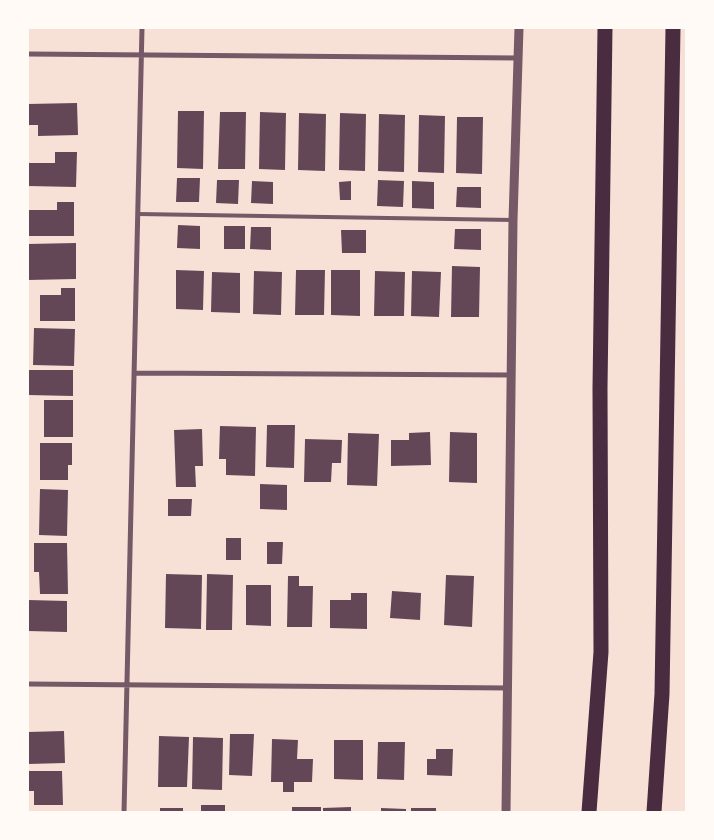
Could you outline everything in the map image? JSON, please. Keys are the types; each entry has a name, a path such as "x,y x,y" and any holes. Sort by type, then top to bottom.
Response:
{"highway":[{"path":"589,812 601,652 600,388 606,28"},
{"path":"654,812 662,694 673,28"}],"street":[{"path":"124,812 142,28"},
{"path":"506,812 510,375 520,28"},
{"path":"28,54 518,58"},
{"path":"134,373 510,375"},
{"path":"28,684 508,688"}],"lane":[{"path":"138,214 513,220"}],"building":[{"path":"77,103 78,135 38,136 38,125 28,125 28,104"},
{"path":"178,111 204,111 203,169 177,168"},
{"path":"220,112 246,112 245,169 218,169"},
{"path":"260,112 286,113 285,170 259,169"},
{"path":"299,113 326,114 325,171 298,170"},
{"path":"340,113 366,114 365,171 339,170"},
{"path":"379,114 405,115 404,172 378,171"},
{"path":"419,115 445,116 444,173 418,172"},
{"path":"457,117 483,117 482,174 456,173"},
{"path":"55,152 77,152 76,187 28,186 28,163 55,163"},
{"path":"177,178 200,178 199,202 176,202"},
{"path":"217,180 239,180 238,204 216,203"},
{"path":"378,180 404,181 403,207 377,206"},
{"path":"252,181 273,182 273,204 251,203"},
{"path":"351,181 351,200 340,200 339,182"},
{"path":"412,181 434,182 434,209 412,208"},
{"path":"457,187 481,187 481,208 456,207"},
{"path":"57,202 74,202 74,236 28,236 28,210 57,210"},
{"path":"178,225 200,226 200,249 177,248"},
{"path":"224,226 245,226 245,249 224,249"},
{"path":"251,227 271,227 271,250 250,249"},
{"path":"455,229 481,229 481,250 454,249"},
{"path":"341,230 366,230 366,253 342,253"},
{"path":"76,243 76,279 28,280 28,244"},
{"path":"452,266 480,267 479,317 451,317"},
{"path":"176,270 204,271 203,310 176,309"},
{"path":"296,270 325,270 324,315 295,315"},
{"path":"331,270 360,270 360,316 331,315"},
{"path":"254,271 282,272 281,315 253,314"},
{"path":"375,271 405,272 404,316 374,316"},
{"path":"412,271 441,272 439,317 411,316"},
{"path":"212,272 240,273 240,313 211,312"},
{"path":"61,288 75,288 75,321 40,321 40,295 61,295"},
{"path":"34,328 75,329 74,366 33,365"},
{"path":"28,370 73,370 73,396 28,395"},
{"path":"44,400 73,400 73,437 44,437"},
{"path":"267,425 295,425 294,468 266,467"},
{"path":"220,426 256,427 255,476 226,475 226,459 219,459"},
{"path":"202,429 203,466 195,466 196,487 176,487 174,430"},
{"path":"430,432 431,465 391,466 391,440 409,440 409,433"},
{"path":"450,432 477,433 477,483 449,482"},
{"path":"348,433 379,434 377,486 347,485"},
{"path":"305,439 342,440 341,463 332,463 331,482 304,482"},
{"path":"40,443 72,443 72,465 68,465 68,480 40,480"},
{"path":"260,484 287,485 287,510 260,509"},
{"path":"40,489 68,490 67,536 39,535"},
{"path":"168,499 192,499 191,516 168,516"},
{"path":"226,538 241,538 241,560 226,560"},
{"path":"267,542 283,542 282,564 267,564"},
{"path":"34,543 67,543 68,594 40,594 39,572 34,572"},
{"path":"166,574 202,575 201,629 165,628"},
{"path":"207,574 233,575 232,630 206,630"},
{"path":"446,575 474,576 472,627 444,625"},
{"path":"288,576 299,576 299,586 313,586 312,627 287,627"},
{"path":"246,585 271,585 271,626 246,625"},
{"path":"392,591 421,593 420,620 390,618"},
{"path":"351,593 367,593 367,629 330,628 330,600 351,600"},
{"path":"28,600 67,601 67,632 28,631"},
{"path":"64,731 65,763 28,764 28,732"},
{"path":"230,734 254,734 252,776 229,775"},
{"path":"159,736 189,737 187,787 158,787"},
{"path":"193,737 223,738 222,790 192,789"},
{"path":"272,739 298,740 297,759 313,759 312,782 294,782 294,792 283,792 283,782 271,782"},
{"path":"334,740 363,740 363,780 334,779"},
{"path":"378,742 405,742 404,780 377,779"},
{"path":"436,749 453,749 452,776 427,775 427,759 436,759"},
{"path":"28,771 62,771 63,805 34,805 34,791 28,791"},
{"path":"201,805 225,805 225,812 201,812"},
{"path":"292,807 321,807 321,812 292,812"},
{"path":"351,807 351,812 323,812 323,808"},
{"path":"160,808 183,808 183,812 160,812"},
{"path":"381,808 406,809 406,812 381,812"},
{"path":"411,808 436,808 436,812 411,812"}]}
